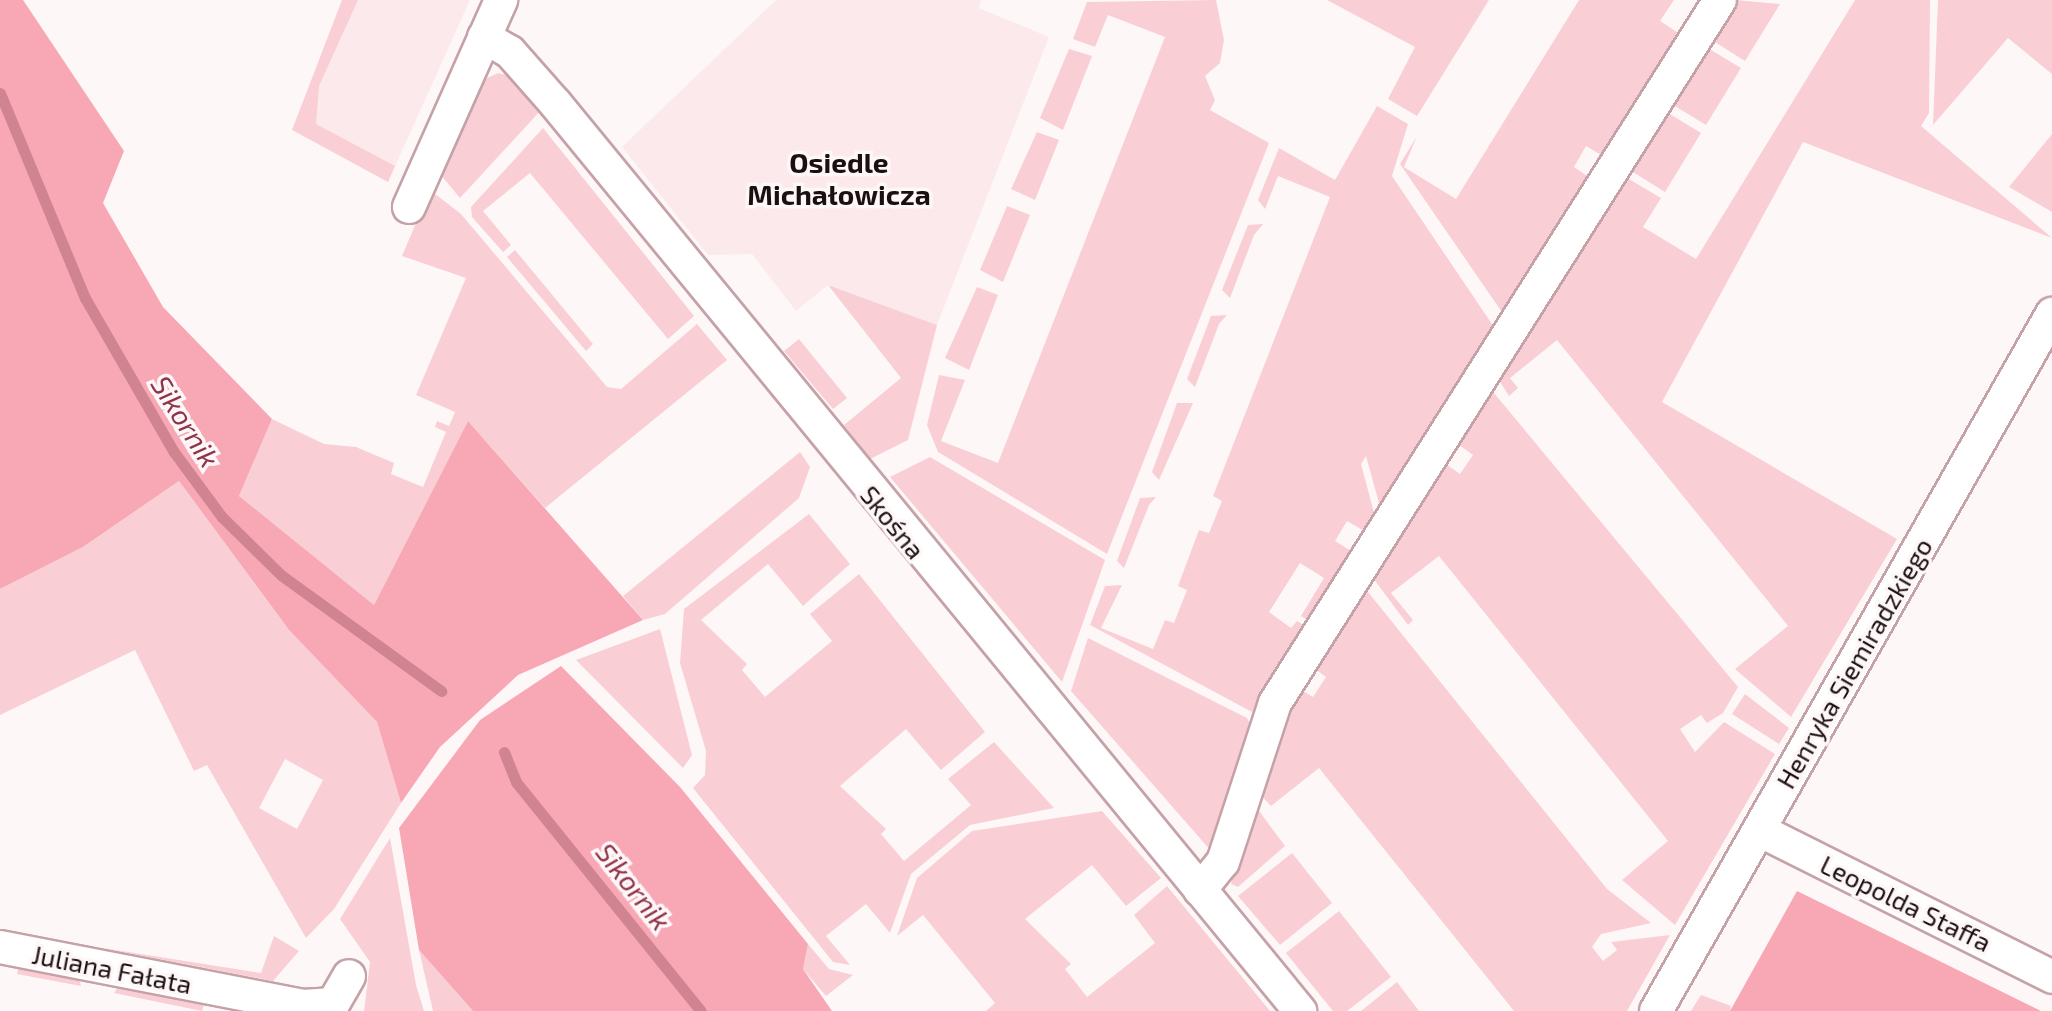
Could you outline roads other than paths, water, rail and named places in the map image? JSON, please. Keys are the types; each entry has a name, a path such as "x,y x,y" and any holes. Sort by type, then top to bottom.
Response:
{"street":[{"path":"409,207 501,0"},
{"path":"1200,890 1223,862 1275,703 1720,0"},
{"name":"Skośna","path":"484,37 510,52 555,103 1300,1011"},
{"name":"Henryka Siemiradzkiego","path":"1656,1011 2052,314"},
{"name":"Leopolda Staffa","path":"1759,830 2052,977"},
{"name":"Juliana Fałata","path":"0,947 303,1006 333,1004 349,976"}],"waterway":[{"name":"Sikornik","path":"0,93 85,298 174,452 222,517 281,575 441,691"},
{"name":"Sikornik","path":"504,752 516,782 701,1011"}],"district":[{"name":"Osiedle Michałowicza","path":"839,178"}]}
